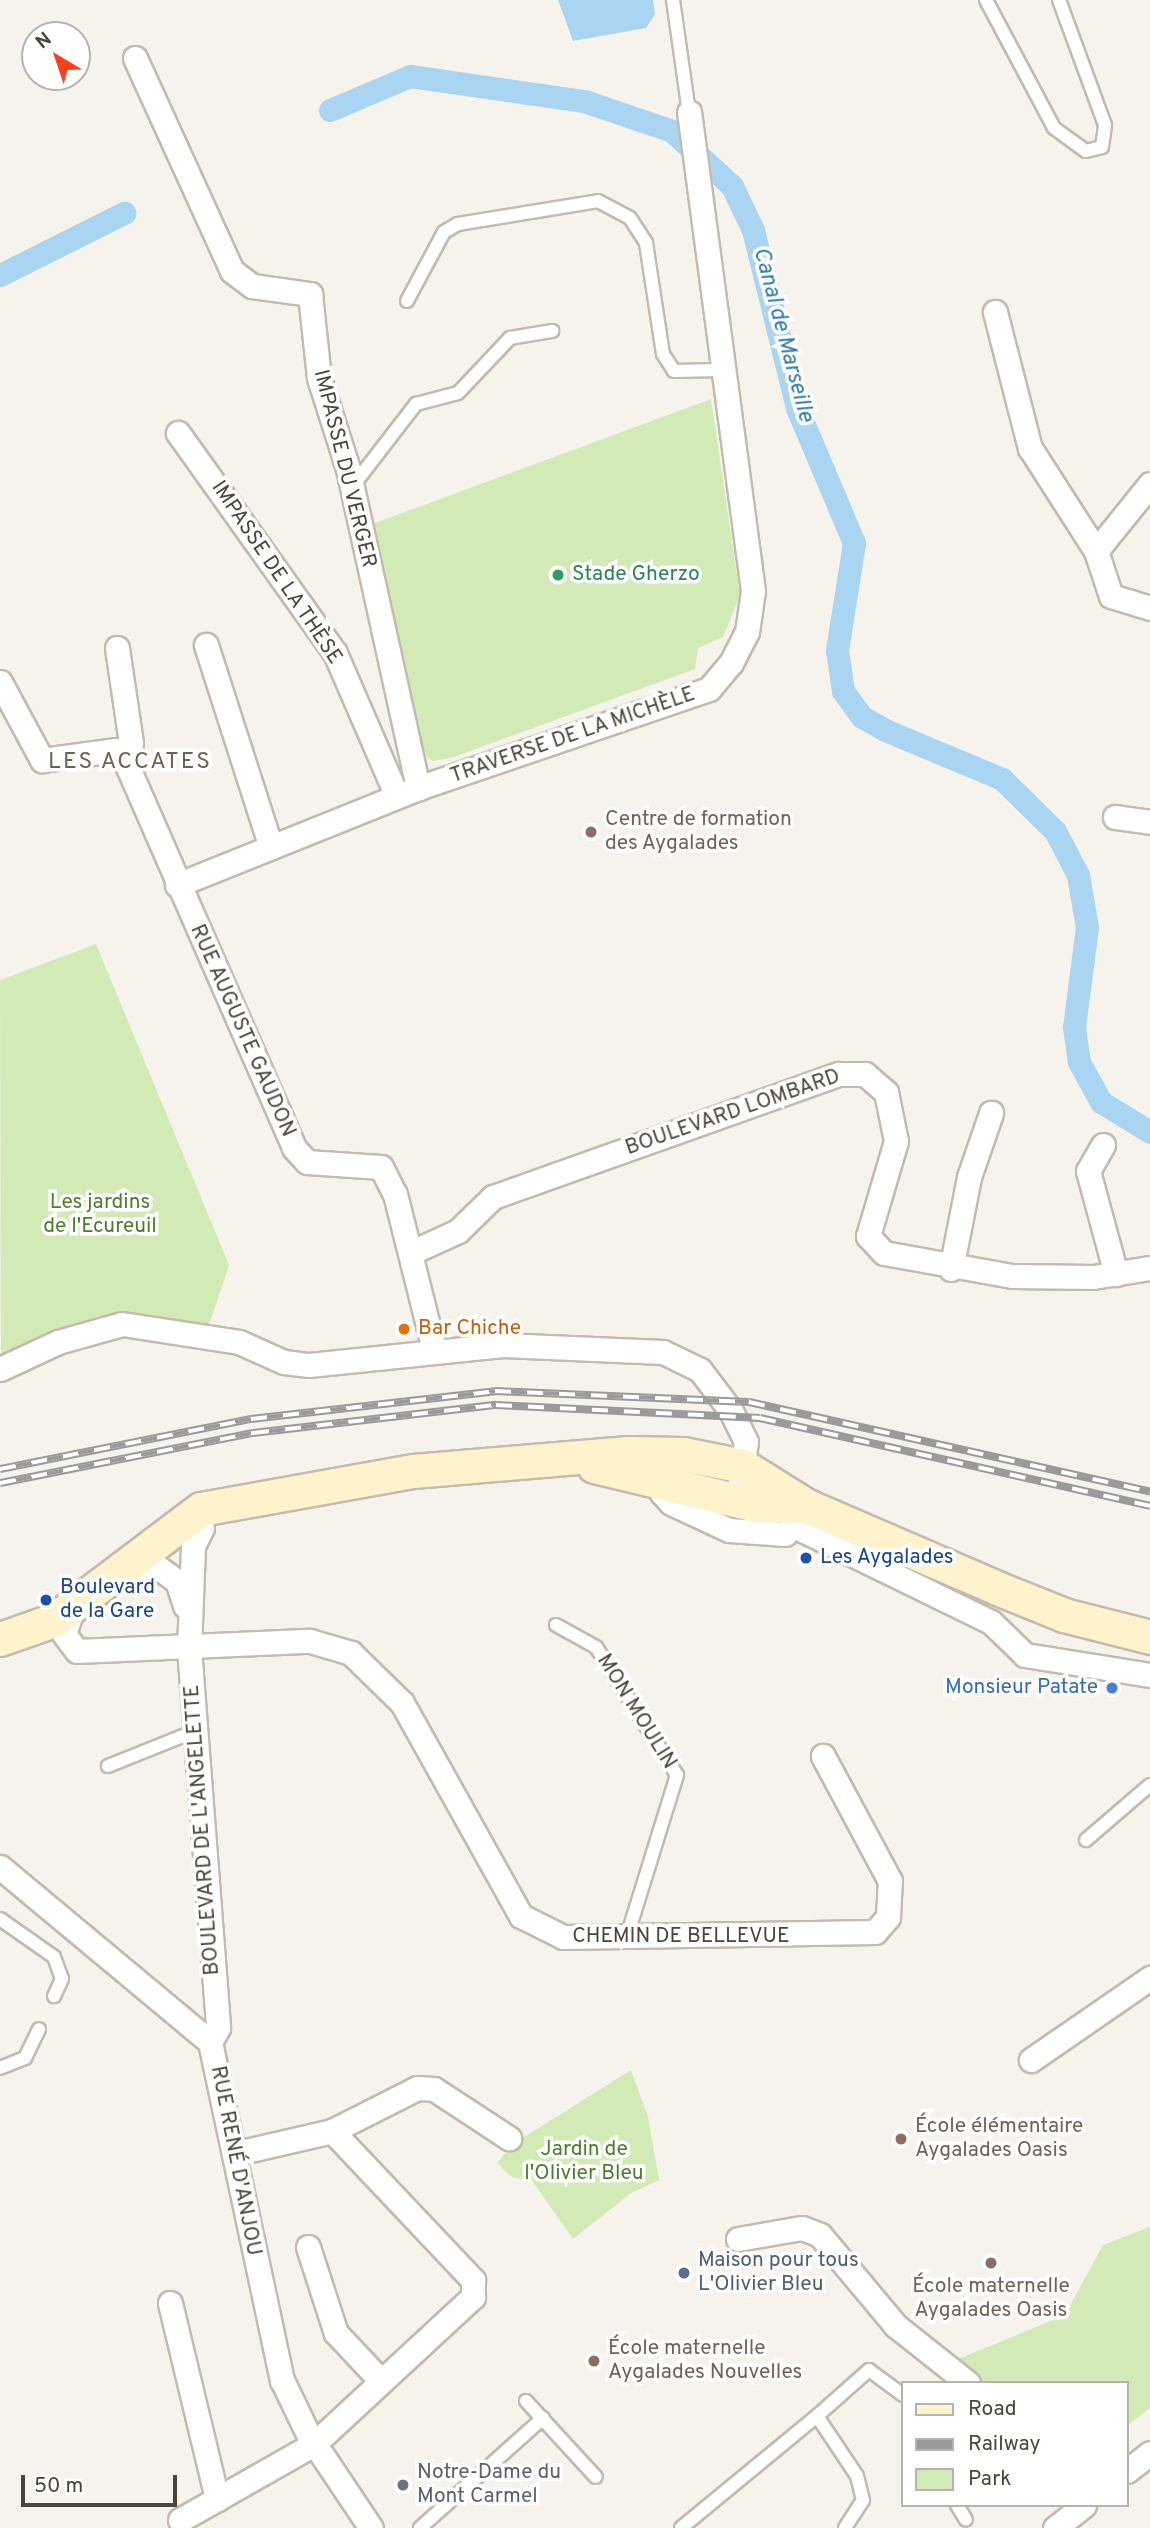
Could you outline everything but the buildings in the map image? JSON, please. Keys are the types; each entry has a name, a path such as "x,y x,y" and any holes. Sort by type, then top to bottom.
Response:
{"main road":[{"path":"0,1658 27,1654 69,1620 102,1586 201,1509 278,1494 413,1471 567,1459 683,1454 743,1466 801,1517"},
{"path":"567,1459 801,1517 1064,1615 1150,1637"},
{"path":"0,1639 103,1612 202,1528 278,1494"}],"street":[{"name":"IMPASSE DU VERGER","path":"135,58 232,271 252,286 310,294 318,378 352,488 408,792"},
{"name":"TRAVERSE DE LA MICHÈLE","path":"177,885 270,844 408,792 709,689 731,663 747,632 753,591 694,173 690,112"},
{"path":"995,312 1030,448 1096,551 1111,596 1150,608"},
{"name":"IMPASSE DE LA THÈSE","path":"178,433 335,653 408,792"},
{"path":"1096,551 1150,484"},
{"path":"206,645 270,844"},
{"path":"117,649 131,743 123,756"},
{"path":"0,682 42,760 116,750 123,756 177,885"},
{"path":"1115,817 1150,822"},
{"name":"RUE AUGUSTE GAUDON","path":"177,885 293,1148 307,1162 381,1167 395,1194 434,1349"},
{"name":"BOULEVARD LOMBARD","path":"410,1254 458,1231 493,1197 839,1074 865,1074 886,1093 896,1142 868,1236 884,1253 951,1269 1012,1276 1116,1273 1150,1268"},
{"path":"951,1269 970,1177 991,1113"},
{"path":"1103,1145 1088,1171 1116,1273"},
{"path":"0,1369 58,1342 122,1324 226,1339 284,1363 309,1365 434,1349 638,1350 684,1360 731,1411 746,1442 739,1484 755,1505"},
{"path":"743,1466 677,1464 661,1482 662,1493 684,1513 729,1530 769,1536 801,1517 991,1622 1025,1654 1150,1675"},
{"name":"BOULEVARD DE L'ANGELETTE","path":"202,1528 192,1546 189,1648 218,2028 210,2042"},
{"path":"102,1586 156,1566"},
{"name":"BOULEVARD DE L'ANGELETTE","path":"156,1566 177,1581 189,1616"},
{"path":"69,1620 78,1651 189,1648"},
{"name":"CHEMIN DE BELLEVUE","path":"189,1648 310,1641 351,1653 402,1703 521,1916 563,1937 626,1941 875,1932 888,1917 890,1881 823,1756"},
{"name":"RUE RENÉ D'ANJOU","path":"0,1867 210,2042 237,2153 282,2380 314,2444 371,2528"},
{"path":"1031,2060 1150,1978"},
{"path":"237,2153 332,2131 417,2088 434,2089 509,2138"},
{"path":"180,2520 314,2444 476,2290 473,2280 332,2131"},
{"path":"738,2239 802,2228 820,2235 896,2326 965,2381"},
{"path":"308,2247 336,2333 381,2381"},
{"path":"170,2303 217,2499"},
{"path":"1129,2469 1150,2453"},
{"path":"1055,2528 1081,2507"}],"lane":[{"path":"673,0 690,112"},
{"path":"986,0 1054,128 1086,151 1102,147 1105,125 1059,0"},
{"path":"407,301 444,232 458,224 598,201 630,218 646,243 663,354 674,371 722,370"},
{"path":"352,488 416,404 458,393 510,338 552,331"},
{"name":"MON MOULIN","path":"556,1625 596,1647 677,1775 626,1941"},
{"path":"108,1766 195,1731"},
{"path":"1086,1840 1150,1785"},
{"path":"0,1919 54,1956 62,1979 54,1996"},
{"path":"0,2068 24,2058 39,2029"},
{"path":"681,2528 817,2417 869,2370 902,2394"},
{"path":"526,2401 596,2477"},
{"path":"817,2417 857,2476 863,2500 845,2528"},
{"path":"420,2528 543,2418"},
{"path":"958,2507 966,2520"}],"green space":[{"name":"Stade Gherzo","path":"711,399 740,596 723,637 698,648 695,669 451,758 433,761 420,753 367,526"},
{"name":"Les jardins de l'Ecureuil","path":"96,944 229,1265 209,1325 148,1315 100,1316 1,1354 0,980"},
{"name":"Jardin de l'Olivier Bleu","path":"631,2070 648,2117 659,2180 631,2193 573,2239 533,2182 512,2177 497,2163 513,2144"},
{"path":"1150,2227 1150,2408 1129,2424 1129,2381 976,2381 951,2362 1065,2315 1103,2245"}],"water":[{"path":"558,0 653,0 655,14 646,28 573,41"}],"waterway":[{"name":"Canal de Marseille","path":"330,110 410,76 584,101 672,131 732,186 753,230 797,408 854,543 837,650 843,691 862,717 885,730 1002,779 1055,831 1078,875 1087,927 1074,1027 1079,1062 1101,1102 1150,1132"},
{"name":"Canal de Marseille","path":"0,275 124,213"}],"railway":[{"path":"0,1469 251,1419 495,1391 749,1402 1150,1492"},
{"path":"0,1483 253,1433 496,1405 760,1418 1150,1506"}],"place":[{"name":"Stade Gherzo","path":"558,575"},
{"name":"Centre de formation des Aygalades","path":"591,832"},
{"name":"Bar Chiche","path":"404,1329"},
{"name":"Les Aygalades","path":"806,1558"},
{"name":"Boulevard de la Gare","path":"46,1600"},
{"name":"Monsieur Patate","path":"1112,1688"},
{"name":"École élémentaire Aygalades Oasis","path":"901,2139"},
{"name":"École maternelle Aygalades Oasis","path":"991,2263"},
{"name":"Maison pour tous L'Olivier Bleu","path":"684,2273"},
{"name":"École maternelle Aygalades Nouvelles","path":"594,2361"},
{"name":"Notre-Dame du Mont Carmel","path":"403,2485"}],"district":[{"name":"LES ACCATES","path":"130,763"}]}
